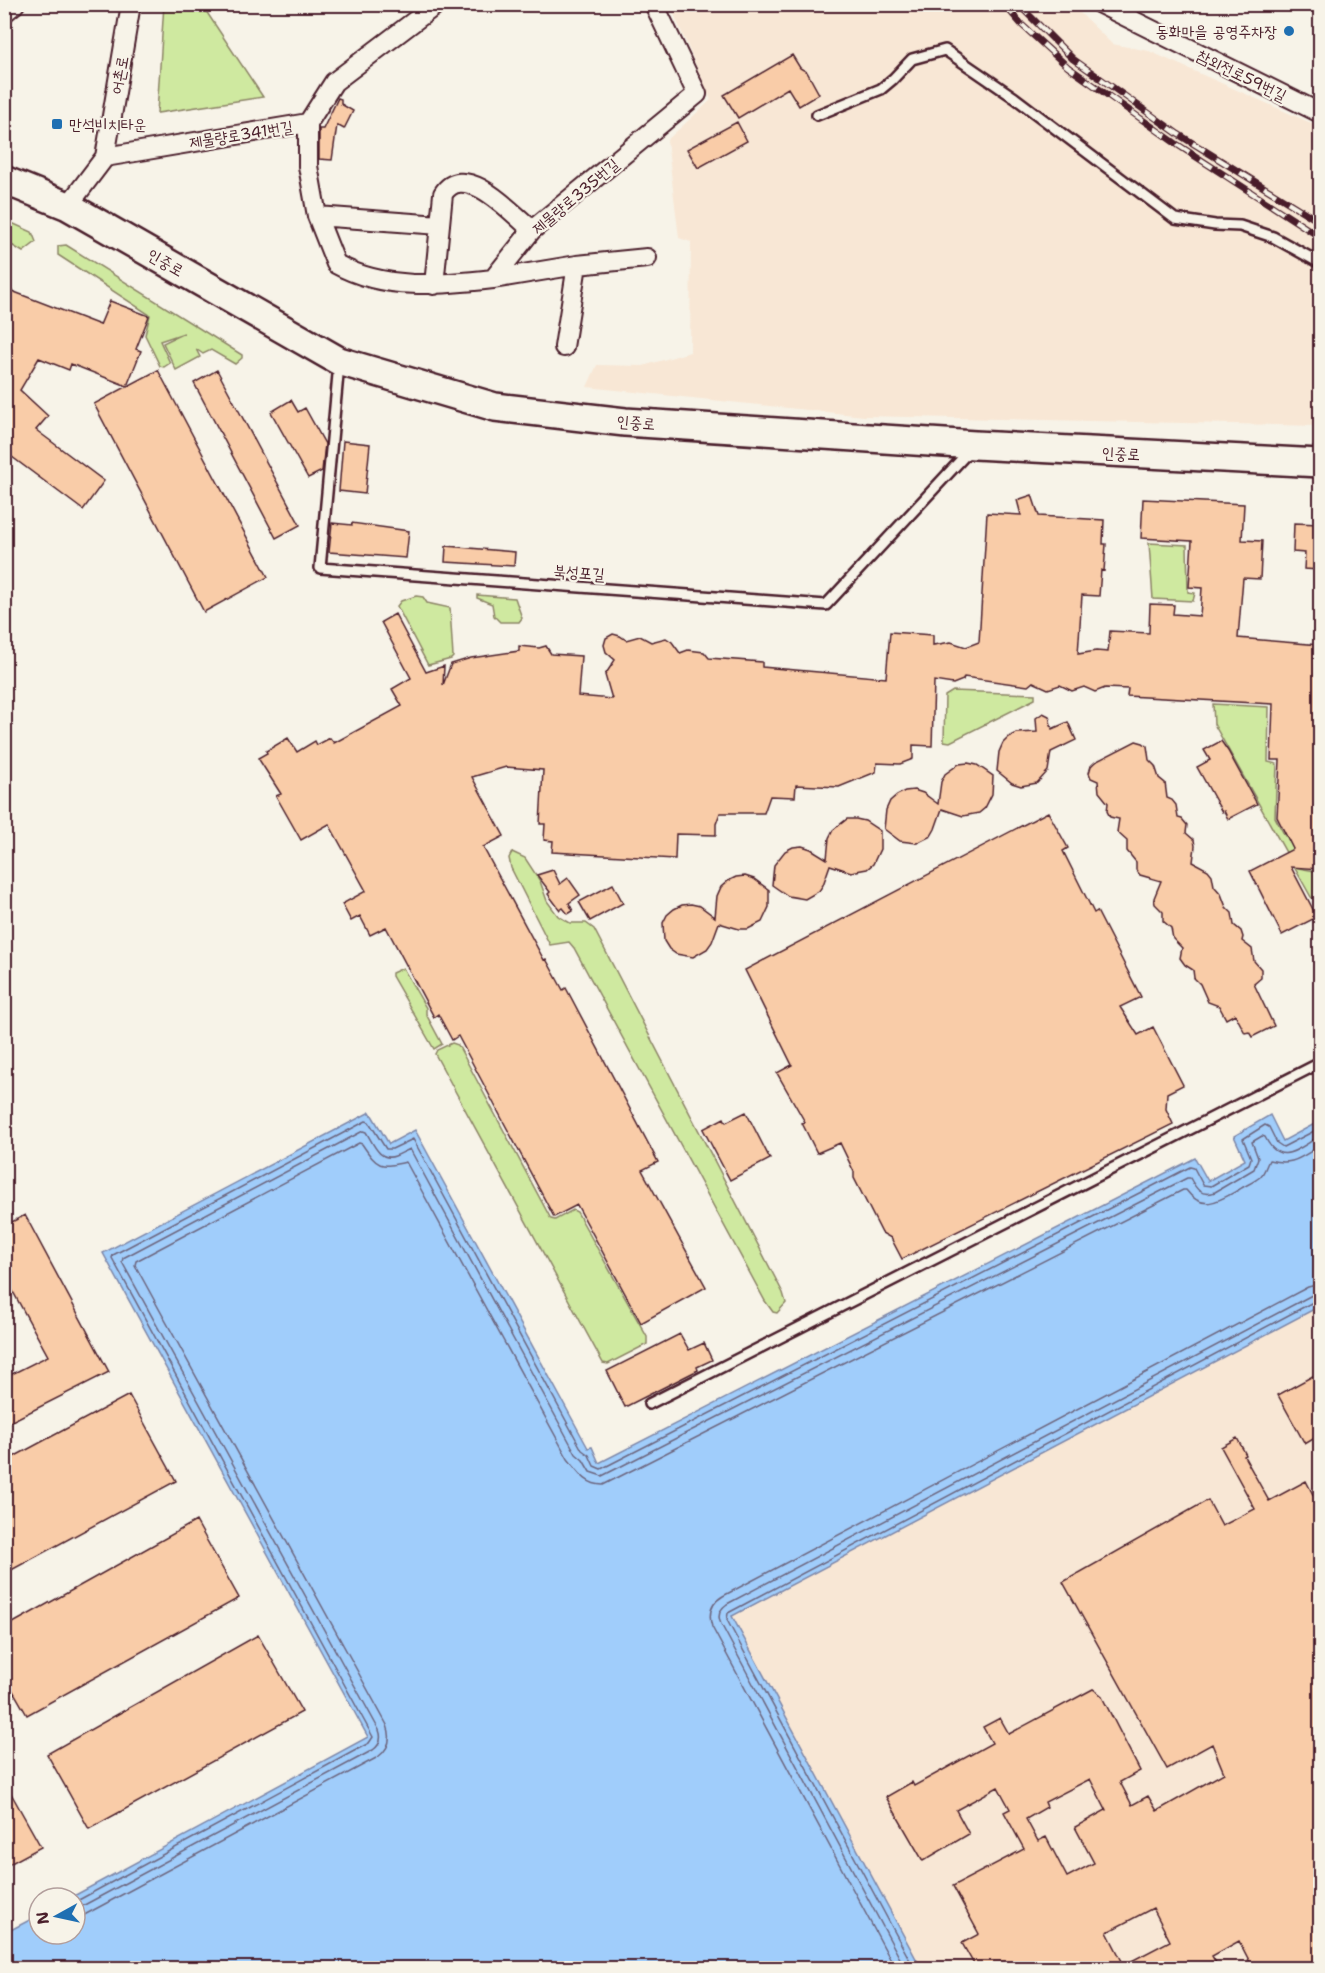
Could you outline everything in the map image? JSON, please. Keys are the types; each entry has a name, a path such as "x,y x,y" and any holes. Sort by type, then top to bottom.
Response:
{"main road":[{"name":"인중로","path":"4,180 68,206 339,362 495,407 625,422 975,445 1320,463"}],"street":[{"path":"4,14 15,4"},
{"name":"어촌로","path":"68,206 105,157 131,4"},
{"name":"제물량로341번길","path":"105,157 308,123 334,82 437,4"},
{"name":"제물량로335번길","path":"494,279 532,230 697,94 654,4"},
{"name":"참외전로59번길","path":"1100,4 1320,113"},
{"path":"308,123 308,165 317,216 336,264 352,273 400,284 435,285 494,279 577,265 647,258"},
{"path":"435,285 443,194 448,186 457,182 479,185 532,230"},
{"path":"317,216 440,225"},
{"path":"564,347 577,265"}],"lane":[{"path":"818,115 881,89 912,59 945,50 1015,98 1175,219 1240,226 1273,237 1320,263"},
{"name":"북성포길","path":"339,362 333,449 320,568 826,604 975,445"},
{"path":"649,1404 1320,1063"}],"shaded area":[{"path":"670,5 1072,5 1112,44 1149,51 1320,127 1320,426 864,416 587,387 597,365 643,366 690,352 691,242 679,238 667,140 711,100"},
{"path":"1320,1306 1320,1968 921,1968 732,1616"}],"green space":[{"path":"164,4 202,5 263,97 157,113"},
{"path":"5,220 32,232 36,242 23,252 5,241"},
{"path":"66,245 242,355 242,358 235,364 211,350 203,354 196,349 200,357 176,370 163,343 184,333 160,341 170,363 164,367 160,366 145,335 150,315 58,255 58,246"},
{"path":"1149,543 1187,545 1188,592 1195,593 1193,601 1153,599"},
{"path":"477,595 515,598 522,618 519,622 500,622 494,616 492,604 477,598"},
{"path":"416,596 423,597 427,603 450,608 453,657 451,659 428,665 397,606 401,601"},
{"path":"953,691 1035,694 1035,699 950,742 944,741 945,696"},
{"path":"1213,704 1269,707 1268,762 1277,764 1275,817 1285,836 1299,838 1298,868 1320,872 1320,903 1311,897 1214,724"},
{"path":"512,852 525,858 540,881 547,901 558,916 570,923 586,923 594,929 783,1293 786,1303 777,1313 773,1312 765,1301 574,948 569,942 550,945 511,868 509,858"},
{"path":"403,968 426,1008 426,1014 442,1044 434,1049 392,976 392,973"},
{"path":"452,1043 458,1045 551,1219 555,1220 573,1210 577,1212 647,1337 647,1344 608,1364 603,1363 435,1054 437,1050"}],"water":[{"path":"370,1112 389,1144 415,1130 588,1448 592,1447 599,1463 1195,1158 1208,1181 1245,1160 1234,1136 1270,1115 1283,1141 1320,1121 1320,1306 732,1616 921,1968 5,1968 5,1933 27,1921 27,1946 87,1946 87,1889 368,1737 103,1253"}],"building":[{"path":"792,55 800,68 807,72 819,94 799,106 788,88 738,118 724,95"},
{"path":"338,98 341,99 341,104 353,111 344,129 337,125 332,160 319,159 319,129 323,129"},
{"path":"737,122 747,141 698,168 687,149"},
{"path":"4,288 100,325 110,301 149,316 136,349 141,351 127,386 71,364 69,370 39,358 20,390 48,416 36,430 104,481 83,510 12,457 4,465"},
{"path":"158,370 268,577 204,612 94,404"},
{"path":"217,370 300,525 276,538 194,383"},
{"path":"291,400 298,412 305,408 325,444 322,471 308,478 271,412"},
{"path":"343,441 370,444 365,494 339,491"},
{"path":"1032,495 1039,516 1104,520 1103,544 1106,544 1104,571 1101,570 1099,596 1082,595 1078,654 1108,652 1110,631 1149,633 1150,604 1174,605 1173,614 1200,616 1202,588 1189,587 1192,541 1141,538 1143,499 1244,504 1242,540 1262,541 1260,579 1243,578 1238,638 1320,645 1320,869 1291,867 1317,917 1282,935 1250,871 1293,849 1277,817 1280,760 1271,760 1273,704 1127,696 1128,689 1105,688 1095,692 1084,687 1072,691 1060,685 1048,689 1033,682 1028,686 964,677 963,680 953,684 934,681 932,746 913,745 913,759 900,764 877,763 876,772 839,787 796,785 795,797 770,796 764,813 720,813 716,824 716,835 676,834 675,859 552,852 553,841 544,840 545,824 540,824 543,770 506,767 472,777 504,836 483,847 544,960 546,959 563,990 566,988 658,1162 642,1170 706,1287 641,1323 577,1205 554,1217 458,1036 452,1040 438,1014 434,1017 386,927 370,935 360,916 351,921 342,904 366,891 329,824 301,840 276,796 281,794 258,758 288,738 297,752 315,741 317,745 330,738 334,743 402,706 392,689 411,678 381,622 395,614 426,672 444,666 443,685 451,664 471,658 519,651 519,646 539,648 546,646 551,654 581,656 578,696 612,699 605,675 615,660 606,652 604,645 606,638 613,634 626,640 640,636 651,642 666,638 680,653 688,650 704,652 709,658 762,662 762,667 886,678 890,632 933,635 933,645 951,642 966,647 979,642 987,513 1021,515 1017,500"},
{"path":"332,523 352,525 352,523 409,531 406,558 329,552"},
{"path":"1294,523 1320,524 1320,570 1304,569 1305,553 1293,552"},
{"path":"446,546 515,552 514,566 445,562"},
{"path":"1043,713 1049,716 1052,729 1068,722 1076,740 1051,752 1048,771 1037,783 1021,786 1012,783 997,771 999,752 1009,737 1017,733 1037,732 1036,718"},
{"path":"1136,741 1147,746 1149,760 1155,766 1159,778 1165,783 1167,798 1176,805 1178,818 1187,825 1186,833 1194,840 1195,846 1193,862 1208,870 1212,875 1214,886 1232,913 1234,925 1241,931 1242,941 1252,949 1254,961 1261,969 1261,978 1254,984 1274,1026 1252,1037 1249,1032 1245,1033 1235,1014 1226,1019 1219,1006 1208,1002 1200,984 1194,978 1193,970 1180,958 1182,948 1173,939 1171,928 1163,921 1163,912 1155,904 1154,898 1161,881 1140,875 1136,870 1136,862 1127,851 1127,841 1117,832 1119,819 1110,817 1107,811 1108,803 1099,792 1098,781 1091,778 1089,773 1095,762"},
{"path":"1221,741 1257,804 1228,819 1197,767 1210,760 1204,750"},
{"path":"959,764 977,765 993,776 992,794 985,808 979,813 963,816 942,809 931,836 917,843 900,841 884,829 886,810 890,801 897,795 914,790 923,793 938,804 941,782 945,774"},
{"path":"1048,812 1068,848 1063,851 1094,913 1097,911 1141,997 1120,1007 1138,1035 1153,1027 1183,1085 1167,1093 1166,1109 1173,1124 902,1259 891,1238 882,1233 854,1178 854,1172 840,1143 817,1153 802,1123 805,1122 777,1073 792,1065 745,970"},
{"path":"847,819 865,821 880,831 880,849 873,864 867,869 851,872 830,865 819,891 805,899 788,896 772,885 774,865 785,851 802,846 827,859 829,838 833,830"},
{"path":"553,870 560,884 568,878 580,895 569,903 573,911 568,914 563,908 560,910 537,875"},
{"path":"745,876 754,879 769,890 769,907 762,922 748,929 739,929 719,923 707,949 693,957 676,954 669,949 664,941 663,923 667,915 682,905 691,904 700,906 715,917 717,896 721,887 736,877"},
{"path":"613,884 623,903 590,921 579,902"},
{"path":"746,1112 770,1159 730,1180 703,1129 724,1118 726,1122"},
{"path":"25,1215 109,1372 4,1425 4,1378 48,1356 4,1275 4,1226"},
{"path":"680,1334 689,1350 704,1343 712,1360 697,1367 698,1370 625,1407 607,1371"},
{"path":"1320,1372 1320,1435 1305,1444 1278,1395"},
{"path":"129,1395 176,1481 4,1574 4,1462"},
{"path":"1237,1438 1246,1455 1244,1456 1269,1501 1306,1481 1320,1508 1320,1968 1253,1968 1239,1941 1212,1956 1219,1968 976,1968 962,1943 979,1934 953,1886 1024,1849 1004,1812 1010,1809 998,1787 956,1810 969,1834 923,1861 886,1797 912,1782 914,1786 992,1743 983,1727 1000,1718 1009,1734 1093,1689 1101,1695 1140,1771 1120,1782 1132,1805 1148,1796 1157,1811 1224,1773 1212,1744 1167,1769 1063,1582 1208,1500 1222,1526 1255,1509 1221,1447","holes":["1090,1779 1106,1810 1075,1827 1094,1863 1067,1877 1046,1837 1038,1841 1026,1819 1047,1807 1045,1802","1153,1908 1170,1941 1124,1965 1107,1932"]},
{"path":"196,1521 239,1598 27,1715 4,1675 4,1628"},
{"path":"258,1635 302,1712 89,1829 47,1754"},
{"path":"4,1781 41,1847 4,1867"}],"railway":[{"path":"1004,4 1022,25 1068,67 1178,145 1320,237"},
{"path":"1018,4 1073,59 1178,134 1320,222"}],"place":[{"name":"동화마을 공영주차장","path":"1289,31"},
{"name":"만석비치타운","path":"57,124"}]}
